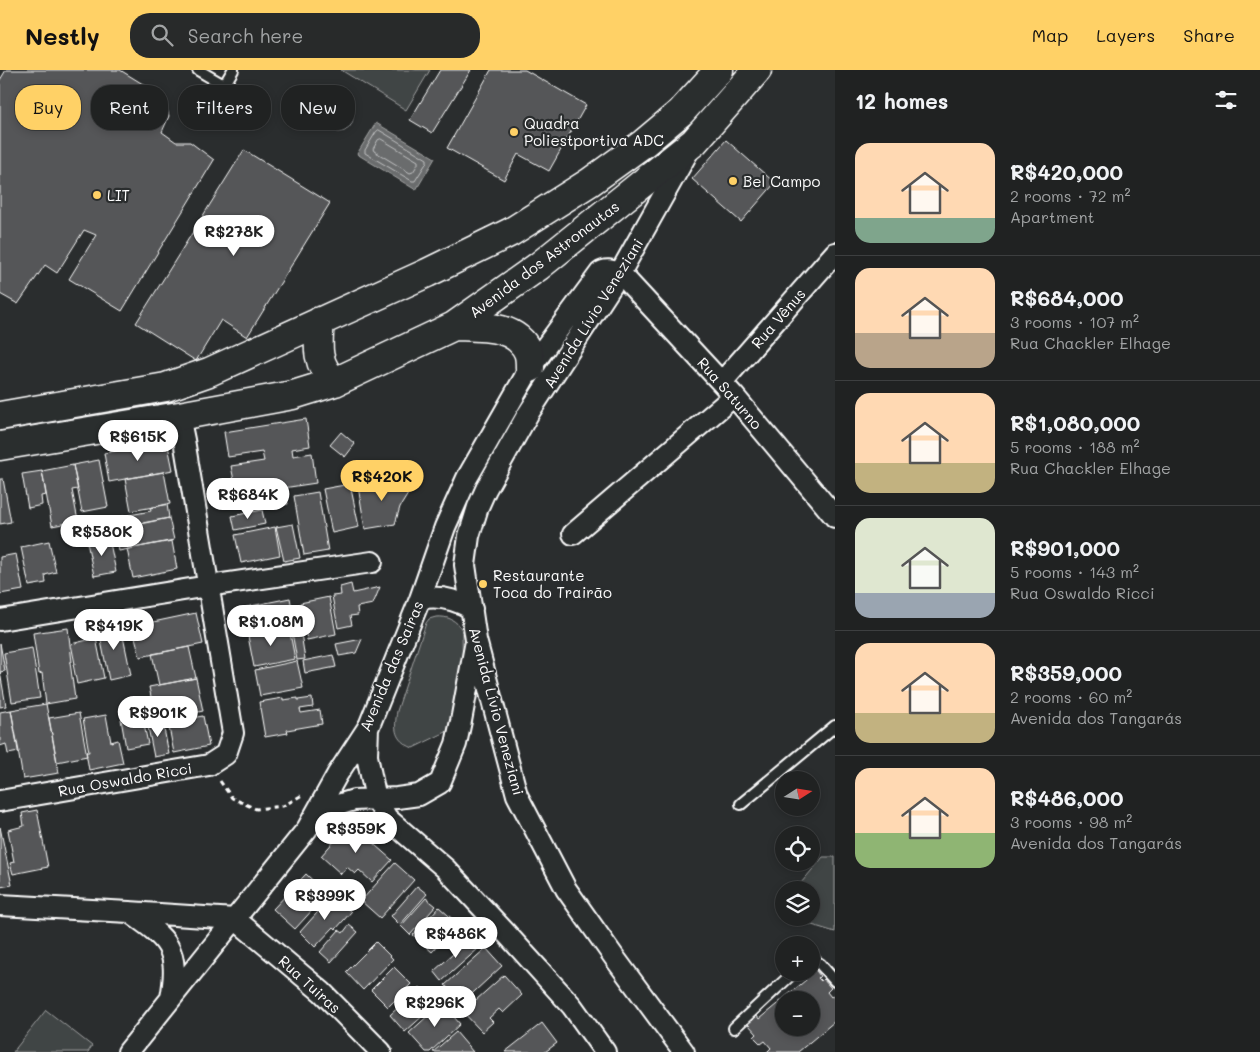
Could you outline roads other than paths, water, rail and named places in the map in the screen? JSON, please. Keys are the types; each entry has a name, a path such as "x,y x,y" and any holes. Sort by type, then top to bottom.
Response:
{"main road":[{"path":"0,416 166,387 209,372 427,273 512,232 590,182 644,143 682,112 719,70"},
{"name":"Avenida dos Astronautas","path":"0,446 293,395 335,382 454,326 539,266 694,142 757,70"},
{"path":"320,321 319,354 327,374 335,382"},
{"path":"454,326 501,330 517,337 529,354 530,368"}],"street":[{"name":"Avenida Lívio Veneziani","path":"684,1052 566,889 517,795 476,640 465,565 469,536 486,489 528,414 620,273 694,142"},
{"name":"Rua Vênus","path":"572,534 728,389 835,253"},
{"name":"Avenida das Sairas","path":"129,1052 307,829 337,775 369,726 420,599 445,527 467,478 530,368 600,273 603,270 607,270 620,273"},
{"name":"Rua Saturno","path":"620,273 728,389 835,517"},
{"path":"179,416 208,586"},
{"path":"0,620 208,586 372,562"},
{"name":"Rua Oswaldo Ricci","path":"0,801 209,765 226,754 232,733 208,586"},
{"path":"420,599 430,597 451,599 472,609"},
{"path":"307,829 338,805 354,800 419,795 440,783 460,729 476,640"},
{"path":"369,726 367,756 376,799 388,818 446,869 512,940 572,1006 605,1052"},
{"path":"0,906 235,919"},
{"path":"129,912 162,936 170,948 174,965 174,983 171,998"},
{"name":"Rua Tuiras","path":"235,919 322,992 381,1052"}],"lane":[{"path":"198,70 222,84 226,82 233,70"},
{"path":"742,804 835,726"},
{"path":"820,964 835,980"},
{"path":"734,1028 784,981"}],"water":[{"path":"376,123 435,158 416,190 357,154"}],"place":[{"name":"Quadra Poliestportiva ADC","path":"514,132"},
{"name":"Bel Campo","path":"733,181"},
{"name":"LIT","path":"97,195"},
{"name":"Restaurante Toca do Trairão","path":"483,584"}]}
